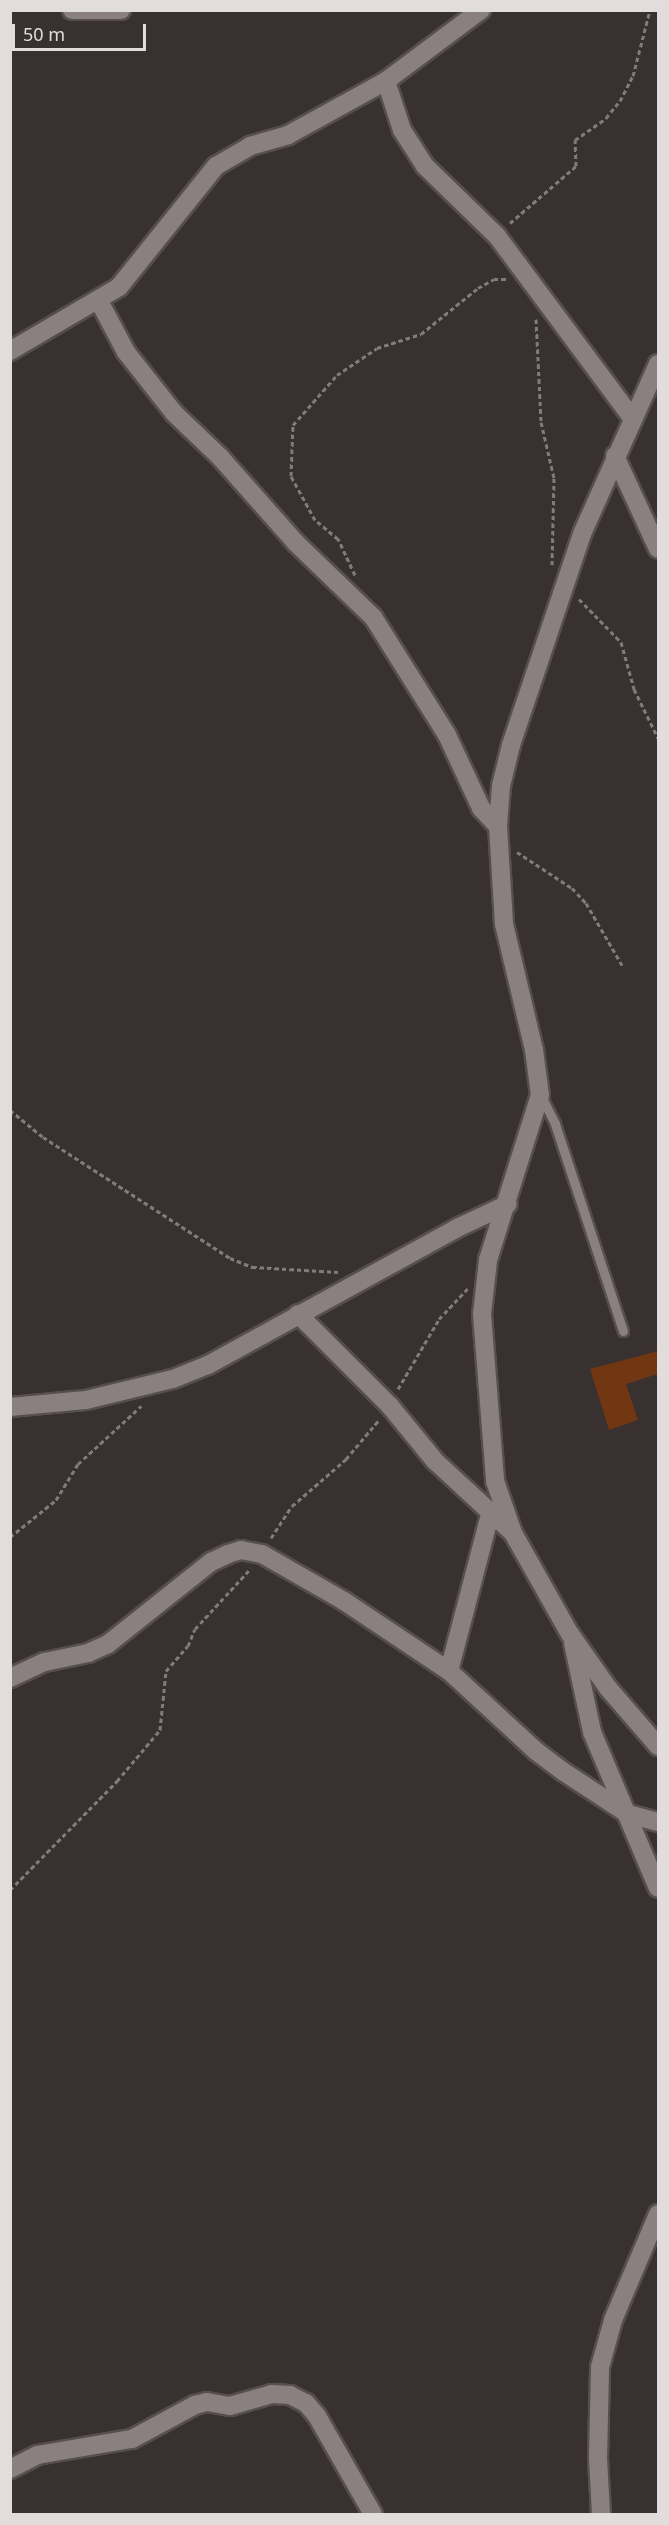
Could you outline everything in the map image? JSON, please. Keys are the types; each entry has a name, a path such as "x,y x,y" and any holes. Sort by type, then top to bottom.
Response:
{"street":[{"path":"72,10 121,10"},
{"path":"10,351 99,301 134,270 216,166 250,146 288,135 386,81 481,10"},
{"path":"386,81 402,130 425,166 497,236 633,419"},
{"path":"99,301 126,352 174,413 220,458 288,535 373,617 447,735 481,808 499,832"},
{"path":"658,364 615,456 563,588 511,745 501,786 499,832 504,924 534,1050 540,1095 482,1286 486,1407 495,1481 513,1533 573,1638 608,1688 658,1746"},
{"path":"615,456 658,549"},
{"path":"10,1407 86,1400 173,1379 208,1365 297,1314 508,1204"},
{"path":"297,1314 390,1407 435,1461 490,1515 513,1533"},
{"path":"449,1671 490,1515"},
{"path":"10,1678 45,1662 88,1653 108,1644 211,1562 240,1550 262,1554 344,1601 449,1671 536,1751 628,1814 658,1822"},
{"path":"573,1638 592,1732 658,1888"},
{"path":"601,2514 598,2447 602,2358 614,2320 658,2214"},
{"path":"10,2469 37,2455 132,2439 195,2405 207,2402 230,2406 272,2394 290,2395 306,2403 317,2416 373,2514"}],"lane":[{"path":"540,1095 555,1124 623,1331"}],"path":[{"path":"497,236 576,166 575,140 606,118 633,76 650,10"},
{"path":"359,582 338,539 315,520 291,476 292,435 299,415 337,375 377,348 421,334 478,288 494,279 530,280"},
{"path":"535,314 541,422 554,478 552,572 563,588 621,642 634,689 658,738"},
{"path":"499,832 572,888 586,903 622,965"},
{"path":"10,1110 43,1137 230,1258 252,1267 339,1272"},
{"path":"10,1890 117,1781 160,1730 166,1671 188,1646 195,1629 230,1595 262,1554 292,1506 346,1459 390,1407 439,1319 464,1288 482,1286"},
{"path":"10,1537 56,1500 78,1464 149,1399"}],"building":[{"path":"658,1351 658,1374 626,1384 638,1420 609,1430 590,1369"}]}
